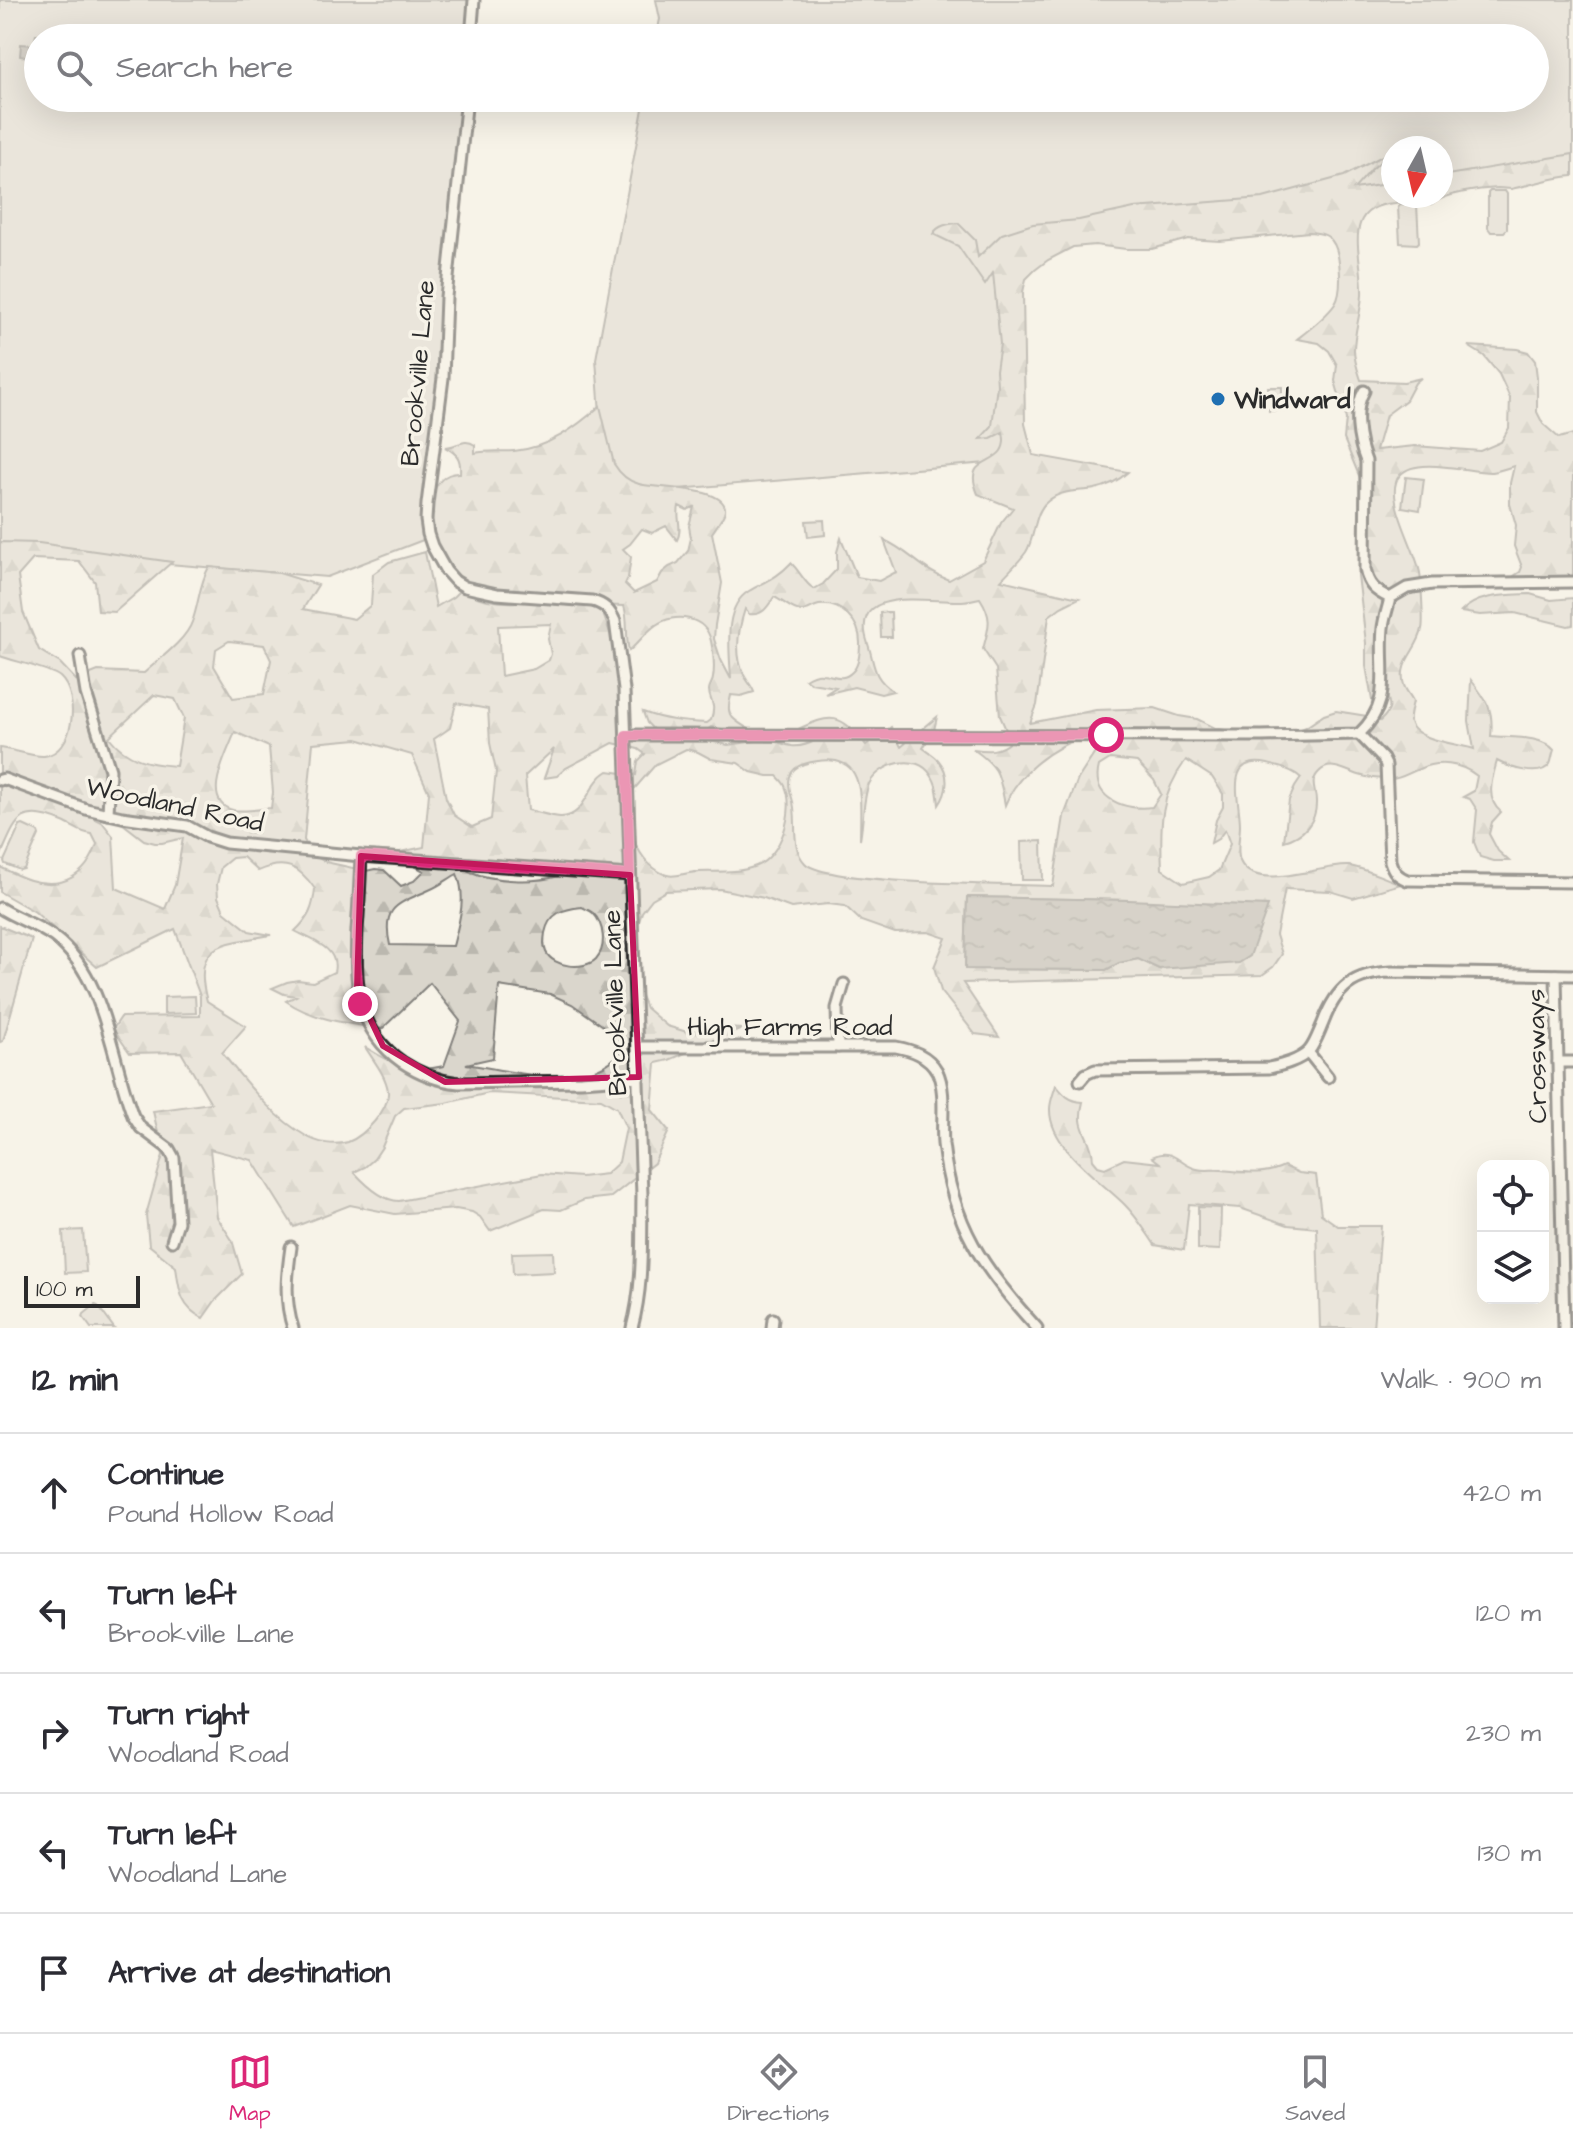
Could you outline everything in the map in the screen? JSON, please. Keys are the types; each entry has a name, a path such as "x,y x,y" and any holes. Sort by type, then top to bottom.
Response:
{"street":[{"path":"472,24 474,0"},
{"name":"Brookville Lane","path":"466,112 446,297 443,378 426,520 432,546 446,571 465,587 497,594 592,601 610,611 615,621 626,735 639,1077 641,1277 632,1328"},
{"path":"1364,391 1358,401 1359,445 1366,461 1365,569 1370,584 1390,598"},
{"path":"626,735 1359,734 1371,723 1381,700 1383,628 1390,598 1407,588 1432,584 1573,582"},
{"path":"80,656 86,693 110,770 108,814"},
{"path":"1359,734 1386,765 1390,861 1400,877 1407,880 1573,882"},
{"name":"Woodland Road","path":"0,780 86,809 187,826 226,843 630,875"},
{"path":"361,856 357,991 369,1026 383,1046 398,1058 445,1082 581,1081 639,1077"},
{"path":"0,908 40,927 57,939 77,960 92,983 133,1116 141,1128 169,1149 174,1158 178,1222 172,1241"},
{"path":"1080,1081 1090,1071 1100,1070 1269,1068 1286,1064 1308,1052 1336,994 1347,984 1369,974 1573,975"},
{"name":"Crossways","path":"1556,975 1564,1328"},
{"path":"838,1047 837,1008 844,984"},
{"name":"High Farms Road","path":"638,1047 896,1047 922,1055 934,1066 941,1086 947,1174 959,1216 982,1262 1037,1328"},
{"path":"1308,1052 1328,1077"},
{"path":"1558,1062 1573,1062"},
{"path":"291,1247 286,1288 293,1328"}],"highlighted area":[{"path":"361,856 630,875 639,1077 445,1082 383,1046 357,991"}],"green space":[{"path":"0,0 473,0 471,24 24,24 24,112 463,112 423,540 327,577 0,550"},
{"path":"656,0 1573,0 1573,169 1453,185 1453,136 1381,136 1381,196 1005,248 1022,460 606,495 596,359 642,112 1549,112 1549,24 659,24"},
{"path":"1573,154 1573,176 1511,189 1453,195 1453,174"},
{"path":"1381,157 1381,161 1354,189 1381,185 1381,206 1366,214 1358,236 1362,295 1355,336 1355,362 1361,380 1404,382 1421,378 1406,400 1386,415 1376,450 1415,446 1480,451 1501,442 1509,428 1510,398 1499,374 1484,356 1468,346 1528,352 1535,361 1537,412 1543,424 1559,438 1573,434 1573,586 1509,579 1522,567 1514,546 1516,525 1510,504 1514,466 1490,472 1443,466 1418,467 1400,475 1396,484 1397,508 1420,573 1423,610 1420,636 1403,669 1405,687 1413,701 1410,719 1413,727 1427,737 1474,749 1469,721 1471,680 1488,706 1491,736 1533,740 1554,750 1550,764 1539,771 1524,770 1497,761 1491,795 1501,812 1492,822 1489,834 1498,851 1509,861 1480,857 1474,842 1477,810 1470,799 1463,797 1474,791 1477,776 1464,768 1434,764 1390,779 1366,777 1333,767 1323,769 1314,779 1316,809 1311,822 1303,832 1284,841 1289,800 1301,778 1268,764 1245,766 1239,772 1237,781 1238,852 1240,861 1248,871 1273,877 1349,866 1401,884 1353,898 1330,891 1285,889 1276,935 1282,954 1273,967 1262,975 963,983 999,1037 975,1034 941,991 934,967 946,938 928,932 895,933 861,921 845,906 828,904 791,908 764,898 720,889 666,891 652,899 642,912 627,961 646,1008 667,1026 687,1032 709,1027 742,1029 656,1063 652,1110 669,1131 654,1163 611,1197 584,1200 561,1210 544,1209 490,1231 480,1217 456,1209 395,1214 350,1205 294,1227 252,1160 210,1149 217,1217 232,1240 242,1274 203,1318 195,1314 185,1303 176,1267 149,1245 146,1215 163,1155 153,1111 211,1103 181,1052 130,1053 113,1029 121,1017 200,1016 200,996 175,929 97,967 35,912 0,892 0,867 42,883 63,881 80,872 97,844 92,834 48,817 28,815 15,826 0,857 0,748 40,756 54,752 68,734 72,709 66,685 60,677 0,656 0,542 39,543 172,562 115,612 98,611 95,582 79,561 33,559 18,576 23,612 39,650 60,663 76,680 98,671 144,673 189,629 209,567 279,573 318,585 303,609 354,619 371,605 373,574 389,562 425,552 436,607 465,585 437,549 430,523 435,489 441,480 460,473 458,457 445,447 467,442 475,445 475,453 538,446 560,436 600,406 614,464 624,477 639,484 704,493 723,503 724,514 712,533 722,583 714,639 731,679 731,619 740,598 791,563 814,589 837,569 841,538 857,577 879,581 896,572 884,540 949,580 983,561 1001,523 1013,508 978,494 974,480 975,471 980,465 1000,452 1004,444 1003,432 980,439 992,426 997,385 1000,344 993,273 985,285 958,246 933,234 938,229 958,223 975,240 978,257 1002,234 1033,224 1079,220 1134,208 1263,198 1344,176","holes":["1309,232 1327,236 1335,246 1340,272 1338,298 1327,314 1297,339 1319,343 1329,351 1337,365 1335,381 1346,419 1344,439 1369,500 1358,575 1366,666 1373,706 1386,692 1389,705 1380,721 1336,711 1276,740 1215,728 1197,719 1155,708 1096,710 1030,723 1037,705 1049,616 1079,598 1001,580 1026,552 1037,518 1048,501 1065,493 1105,486 1128,472 1033,455 1025,424 1023,292 1026,279 1048,260 1073,247 1095,245 1152,249 1188,239 1220,241","679,506 687,510 694,507 688,551 678,563 662,573 657,582 634,593 625,584 631,557 623,549 642,529 652,533 666,526 677,540","499,590 540,600 497,601 472,595","774,597 799,611 819,605 842,610 853,621 859,635 860,650 856,666 845,677 820,674 805,679 836,687 825,694 854,687 881,694 893,691 881,681 873,664 865,625 869,612 880,604 896,600 962,601 980,598 989,623 983,649 996,669 1000,716 1011,741 994,750 973,749 989,761 997,772 1005,805 1023,777 1049,754 1079,738 1111,728 1078,779 1064,816 1053,886 847,876 805,863 797,848 794,806 789,787 791,773 798,766 825,760 840,762 850,769 859,792 860,840 865,796 869,784 881,770 908,762 925,768 935,782 939,805 946,789 946,777 938,759 923,748 934,730 937,717 901,747 891,727 866,745 842,722 827,719 796,730 817,740 795,746 768,738 734,719 729,711 731,695 754,692 739,659 740,625 745,609 749,614 757,614","592,605 624,606 629,651 652,628 671,618 688,619 703,626 711,641 714,664 709,690 713,706 711,720 707,723 682,721 643,712 654,730 642,740 622,736 614,644 602,611","551,624 549,660 534,669 501,676 498,626","229,641 264,645 271,660 264,694 233,698 214,666 216,649","154,695 175,699 184,718 176,766 148,762 131,756 109,737","456,703 488,709 496,771 491,819 472,827 454,815 446,798 434,739 450,728","711,727 756,741 728,745 695,738","235,732 269,747 273,792 271,808 237,811 223,805 217,787 222,763","357,739 412,755 429,793 424,847 400,852 373,851 424,871 414,881 401,886 384,870 366,871 326,862 312,855 304,840 313,743","613,743 638,749 645,754 638,761 636,775 608,771 601,776 581,806 569,816 528,810 525,776 554,749 544,778 557,776","686,749 711,759 738,763 751,772 777,776 784,785 789,807 779,843 765,861 741,870 674,876 654,868 642,855 622,803 656,764","1110,759 1137,762 1154,780 1161,794 1152,807 1131,807 1105,795 1098,777 1099,766","1186,760 1212,777 1223,794 1223,807 1216,820 1211,843 1225,830 1230,844 1219,870 1209,877 1183,883 1162,869 1161,839 1166,799","94,818 118,820 144,840 155,843 183,838 175,885 165,909 116,888 113,836 102,822","243,857 258,871 284,865 297,870 315,889 310,912 295,931 329,951 335,964 334,972 313,982 298,980 272,988 296,996 286,1001 308,1013 382,1029 430,983 460,1021 444,1066 421,1069 402,1066 365,1047 382,1073 388,1091 385,1106 375,1121 354,1139 338,1144 315,1140 293,1128 260,1098 222,1053 246,1026 207,1001 203,967 215,949 271,935 249,931 224,911 217,884 221,867 232,858","500,861 541,866 559,876 526,880 469,871","457,874 461,910 453,946 390,945 388,922 395,908","967,897 1129,900 1159,969 1139,959 1105,970 965,969","582,907 593,913 600,923 602,948 591,963 569,966 555,961 546,952 544,941 547,926 558,913","499,986 550,994 572,1004 606,1028 622,1051 607,1064 569,1076 527,1074 466,1064 493,1058","489,1093 601,1099 617,1108 626,1128 619,1162 606,1174 581,1177 542,1174 399,1201 381,1195 354,1172 374,1159 395,1116 404,1108"]},
{"path":"1490,191 1505,191 1507,194 1507,229 1504,232 1491,232 1488,228"},
{"path":"1398,208 1417,208 1419,242 1400,243"},
{"path":"1268,387 1282,387 1282,395 1286,399 1282,403 1283,410 1269,411"},
{"path":"1406,477 1424,479 1420,510 1402,507"},
{"path":"824,520 825,535 808,537 806,521"},
{"path":"1530,594 1551,600 1573,598 1573,625 1515,613 1480,615 1461,612 1484,599"},
{"path":"891,612 892,637 881,637 880,613"},
{"path":"23,825 39,835 24,869 20,870 4,861"},
{"path":"1042,841 1043,880 1022,880 1021,842"},
{"path":"0,926 32,939 3,1041 0,1042"},
{"path":"195,996 196,1013 164,1014 164,997"},
{"path":"1056,1085 1067,1097 1083,1102 1082,1127 1098,1166 1105,1168 1124,1159 1160,1163 1152,1157 1166,1154 1200,1170 1261,1172 1284,1166 1299,1173 1316,1175 1321,1214 1338,1226 1381,1226 1373,1328 1320,1328 1317,1228 1288,1225 1240,1208 1189,1204 1184,1250 1155,1245 1129,1210 1078,1162 1058,1137 1050,1109"},
{"path":"1198,1207 1221,1208 1220,1250 1198,1249"},
{"path":"83,1230 86,1272 65,1273 63,1231"},
{"path":"553,1252 554,1272 513,1274 512,1253"},
{"path":"95,1305 114,1328 91,1328 83,1317"}],"water":[{"path":"21,44 24,44 24,57 20,56"},
{"path":"967,897 1268,906 1250,956 1239,963 1159,969 1138,959 1106,970 965,969"}],"place":[{"name":"Windward","path":"1218,399"}],"route":[{"path":"360,1004 356,961 361,856 630,875 626,735 1106,735"}]}
